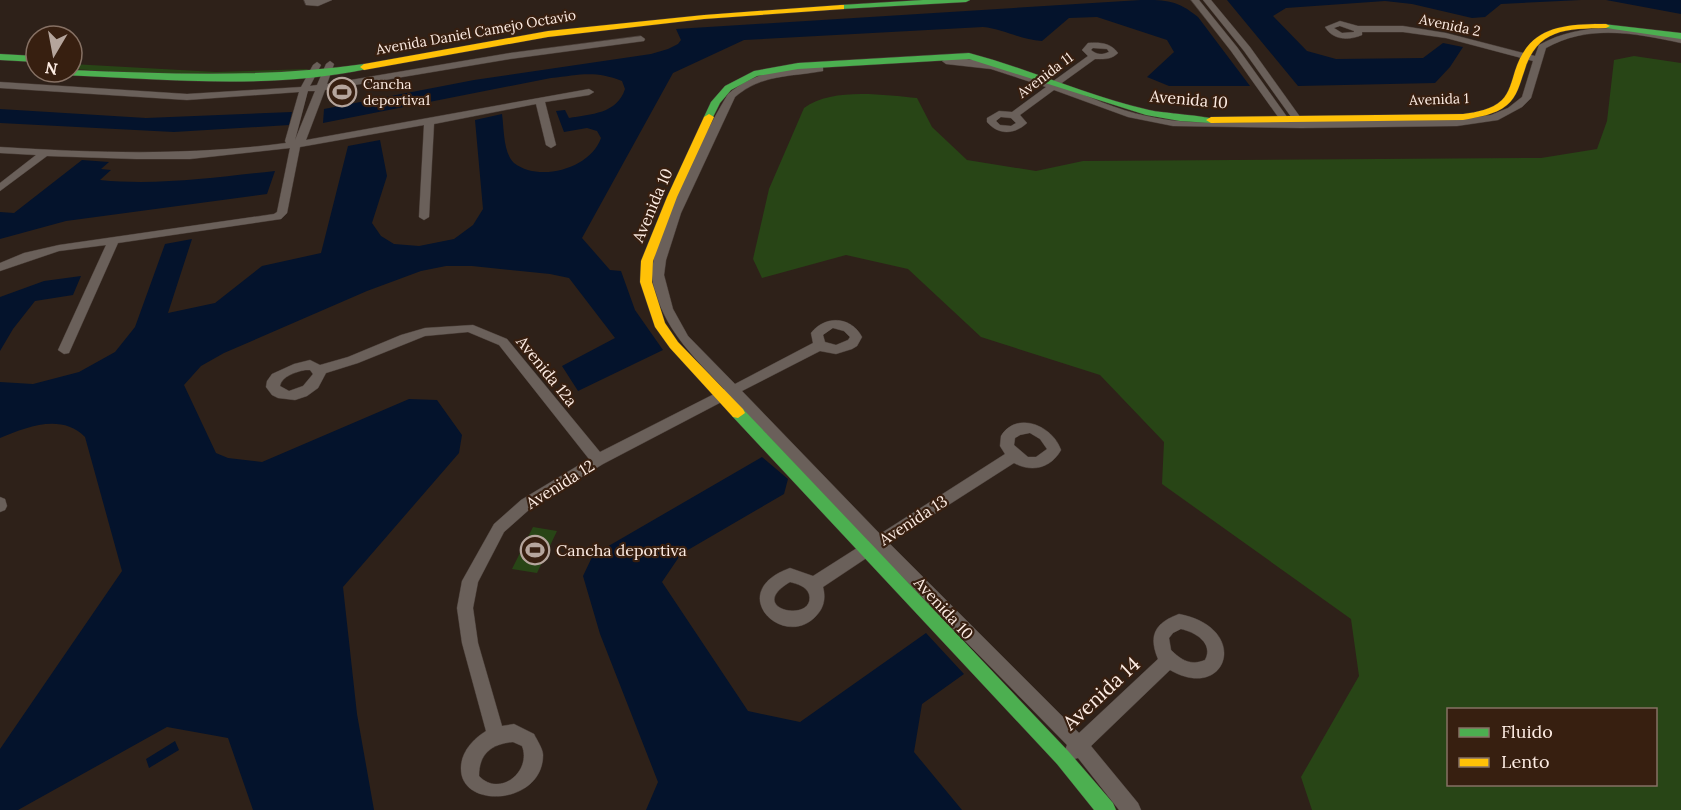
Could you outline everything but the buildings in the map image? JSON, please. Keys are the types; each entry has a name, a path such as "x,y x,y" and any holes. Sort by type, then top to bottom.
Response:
{"street":[{"path":"308,0 309,3 315,4 328,0"},
{"name":"Avenida Daniel Camejo Octavio","path":"84,73 240,80 321,69 418,50 538,22 672,8 834,0"},
{"name":"Avenida Daniel Camejo Octavio","path":"84,61 232,71 387,65 546,35 626,25 885,4 966,0"},
{"path":"1195,0 1292,122"},
{"path":"1207,0 1247,49 1292,122"},
{"name":"Avenida 1","path":"1292,122 1463,117 1485,113 1506,103 1513,95 1531,57 1533,42 1547,34 1566,28 1625,27 1681,38"},
{"name":"Avenida 2","path":"1357,29 1403,29 1531,57"},
{"path":"0,85 187,97 304,89 347,85 520,54 641,39"},
{"name":"Avenida 10","path":"1106,810 1063,758 959,648 872,546 729,393 666,336 658,305 646,282 647,261 715,117 722,94 739,81 754,74 783,67 832,66 969,56 996,62 1054,85 1146,113 1186,122 1292,122"},
{"name":"Avenida 11","path":"1014,116 1093,56"},
{"path":"0,57 24,58"},
{"path":"0,267 41,252 114,239 278,217 282,213 295,146 301,140 321,87 321,69"},
{"path":"295,146 290,141 304,89 321,69"},
{"path":"0,70 24,71"},
{"path":"0,150 151,157 216,154 295,146 589,92"},
{"path":"540,100 551,146"},
{"path":"424,217 429,122"},
{"path":"0,188 46,152"},
{"path":"64,350 114,239"},
{"name":"Avenida 12a","path":"319,370 353,360 415,335 446,328 469,328 503,342 598,460"},
{"name":"Avenida 12","path":"496,735 470,643 465,608 470,581 499,528 526,504 598,460 821,345"},
{"name":"Avenida 13","path":"814,584 1013,456"},
{"name":"Avenida 10","path":"872,546 973,637 1079,745 1131,810"},
{"path":"959,648 973,637"},
{"name":"Avenida 14","path":"1063,758 1169,660"}],"green space":[{"path":"1634,56 1681,63 1681,810 1312,810 1301,777 1359,676 1351,619 1162,484 1164,442 1100,375 981,337 908,269 846,255 762,278 753,259 769,189 804,108 829,97 859,94 917,98 932,127 967,160 1036,171 1083,161 1541,158 1597,149 1607,121 1614,60"},
{"path":"84,65 216,72 308,69 305,73 193,76 84,70"},
{"name":"Cancha deportiva","path":"533,527 557,531 537,573 512,569"}],"water":[{"path":"1141,0 1171,2 1184,7 1198,17 1250,86 1169,86 1147,77 1174,52 1167,40 1097,17 1069,18 1042,41 983,27 744,40 673,73 582,238 610,270 621,271 635,310 663,350 578,391 562,366 615,338 569,278 472,266 446,266 421,271 367,291 224,353 201,366 184,385 216,453 228,458 262,462 409,399 437,400 462,435 459,453 343,587 357,714 374,810 253,810 228,738 167,727 18,810 0,810 0,749 122,571 85,437 65,425 44,424 0,438 0,382 33,384 79,372 115,352 135,327 165,244 192,239 168,313 215,303 262,266 321,253 348,146 380,140 387,176 372,223 381,236 394,244 419,246 454,239 473,225 483,209 475,120 502,114 506,147 510,159 525,169 550,172 564,169 587,157 601,138 597,131 587,128 564,132 556,111 565,110 569,118 594,114 616,104 625,89 622,81 603,75 579,75 551,78 323,123 324,109 474,80 651,54 678,44 681,40 676,29"},
{"path":"1227,0 1581,0 1501,4 1485,17 1472,18 1412,4 1385,1 1286,8 1273,16 1307,51 1336,59 1423,58 1443,43 1463,47 1450,67 1435,83 1298,86"},
{"path":"1606,0 1681,0 1681,14"},
{"path":"0,109 146,118 292,112 289,125 174,132 0,123"},
{"path":"82,160 109,162 101,169 111,170 100,180 122,182 188,180 275,171 267,194 66,221 0,239 0,212 14,213"},
{"path":"81,276 73,295 35,301 13,329 0,351 0,297 44,281"},
{"path":"762,457 788,479 784,494 681,554 662,582 748,711 800,722 926,633 964,674 922,704 914,752 962,810 646,810 658,782 600,634 583,576 593,555"},
{"path":"175,741 179,750 149,768 146,759"}],"traffic: fast":[{"path":"841,7 966,0"},
{"path":"1606,26 1681,36"},
{"path":"709,117 716,102 728,88 754,74 798,66 969,56 1149,113 1211,120"},
{"path":"0,57 24,58"},
{"path":"84,73 177,77 251,77 288,76 364,67"},
{"path":"738,413 1063,758 1106,810"}],"traffic: slow":[{"path":"364,67 548,34 704,17 841,7"},
{"path":"1211,120 1463,117 1482,113 1493,110 1508,99 1525,55 1539,38 1571,28 1606,26"},
{"path":"709,117 672,197 647,261 646,282 659,324 674,345 738,413"}],"place":[{"name":"Cancha deportiva1","path":"342,92"},
{"name":"Cancha deportiva","path":"535,550"}]}
